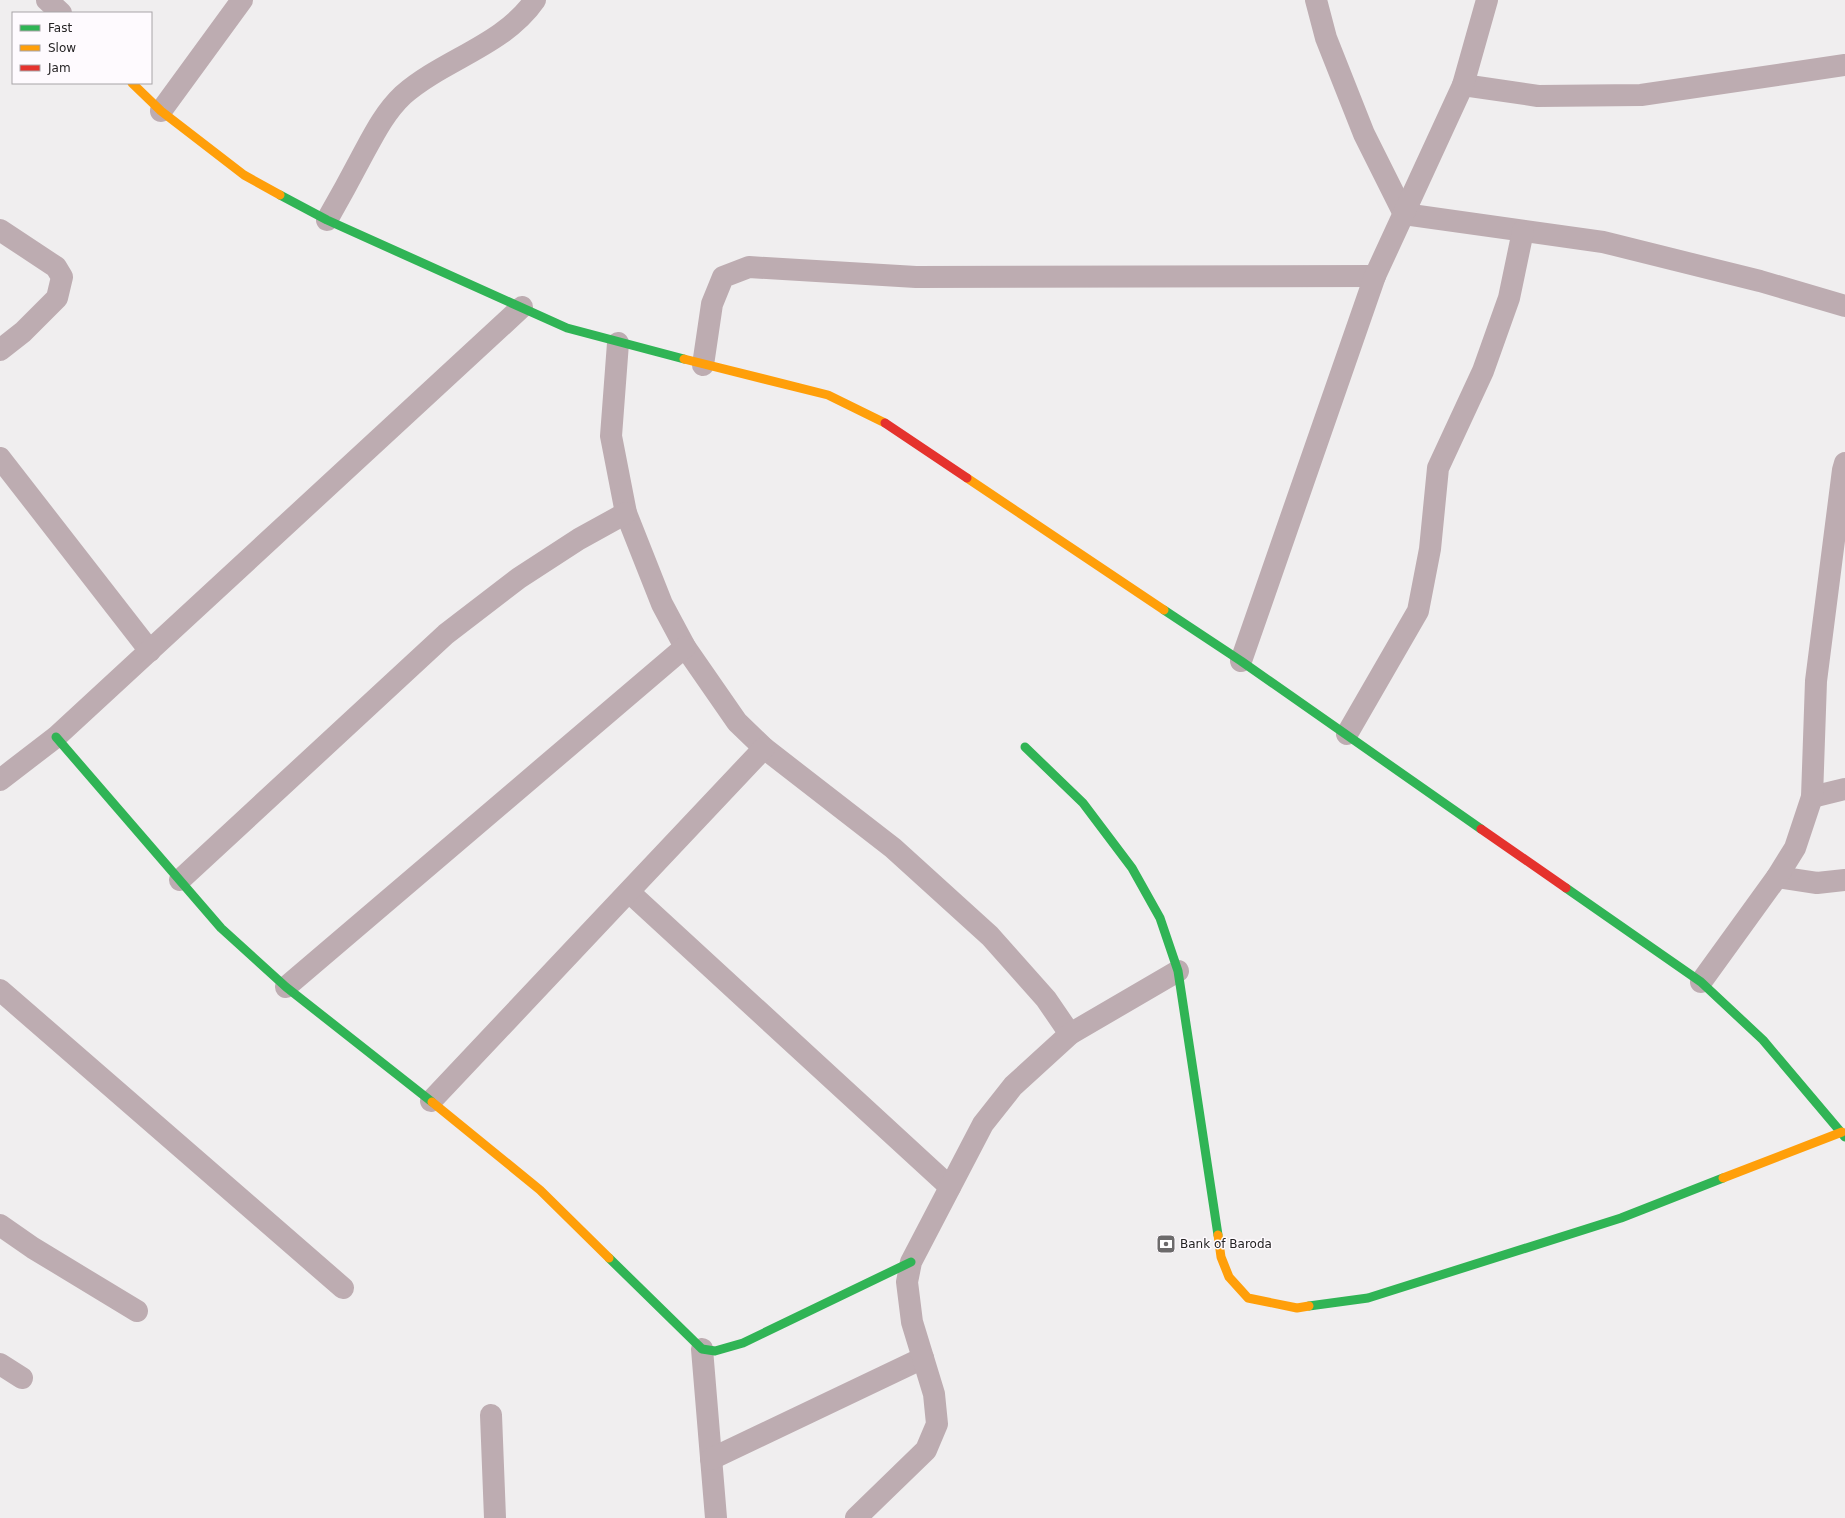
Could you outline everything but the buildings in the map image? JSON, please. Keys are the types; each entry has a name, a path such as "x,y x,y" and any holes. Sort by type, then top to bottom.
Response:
{"street":[{"path":"48,0 60,12"},
{"path":"161,111 242,0"},
{"path":"327,220 379,125 402,96 431,74 496,39 528,10 535,0"},
{"path":"1316,0 1326,38 1364,134 1404,214"},
{"path":"1241,661 1375,276 1463,85 1487,0"},
{"path":"1463,85 1538,96 1641,95 1845,65"},
{"path":"133,84 161,111 244,175 327,220 567,328 618,343 828,396 877,418 1241,661 1701,982 1763,1040 1844,1135 1621,1218 1368,1298 1297,1308 1248,1298 1229,1278 1221,1257 1178,971 1160,918 1132,868 1083,803 1026,747"},
{"path":"1404,214 1603,242 1760,281 1845,306"},
{"path":"0,230 56,267 62,277 57,298 23,332 0,350"},
{"path":"1347,734 1418,611 1430,549 1438,468 1484,371 1509,298 1524,231"},
{"path":"703,365 712,304 723,277 749,267 916,277 1375,276"},
{"path":"0,780 56,737 522,307"},
{"path":"618,343 611,436 626,513 662,604 685,647 737,722 764,748 893,848 990,936 1046,999 1070,1034"},
{"path":"0,458 150,651"},
{"path":"1701,982 1777,877 1795,848 1812,797 1816,681 1845,463"},
{"path":"180,880 446,634 519,578 579,539 626,513"},
{"path":"286,987 685,647"},
{"path":"56,737 221,928 286,987 431,1101 540,1190 702,1349 715,1351 743,1343 911,1262"},
{"path":"431,1101 764,748"},
{"path":"1812,797 1845,789"},
{"path":"1777,877 1817,883 1845,880"},
{"path":"629,892 950,1187"},
{"path":"856,1518 926,1450 937,1424 934,1394 912,1322 907,1282 911,1262 983,1124 1013,1086 1070,1034 1178,971"},
{"path":"0,990 343,1288"},
{"path":"0,1225 33,1248 137,1311"},
{"path":"702,1349 716,1518"},
{"path":"711,1458 923,1358"},
{"path":"0,1364 22,1378"},
{"path":"491,1415 495,1518"}],"traffic: fast":[{"path":"280,195 327,220 567,328 684,359"},
{"path":"1164,610 1241,661 1481,829"},
{"path":"56,737 221,928 286,987 432,1102"},
{"path":"1025,747 1083,803 1132,868 1160,918 1178,971 1218,1235"},
{"path":"1566,888 1701,982 1763,1040 1845,1137"},
{"path":"1309,1306 1368,1298 1621,1218 1723,1178"},
{"path":"609,1258 702,1349 715,1351 743,1343 911,1262"}],"traffic: slow":[{"path":"133,84 161,111 244,175 280,195"},
{"path":"684,359 828,395 885,423"},
{"path":"967,478 1164,610"},
{"path":"432,1102 540,1190 609,1258"},
{"path":"1723,1178 1842,1132"},
{"path":"1218,1235 1221,1257 1229,1277 1248,1298 1297,1308 1309,1306"}],"traffic: jam":[{"path":"885,423 967,478"},
{"path":"1481,829 1566,888"}],"place":[{"name":"Bank of Baroda","path":"1166,1244"}]}
